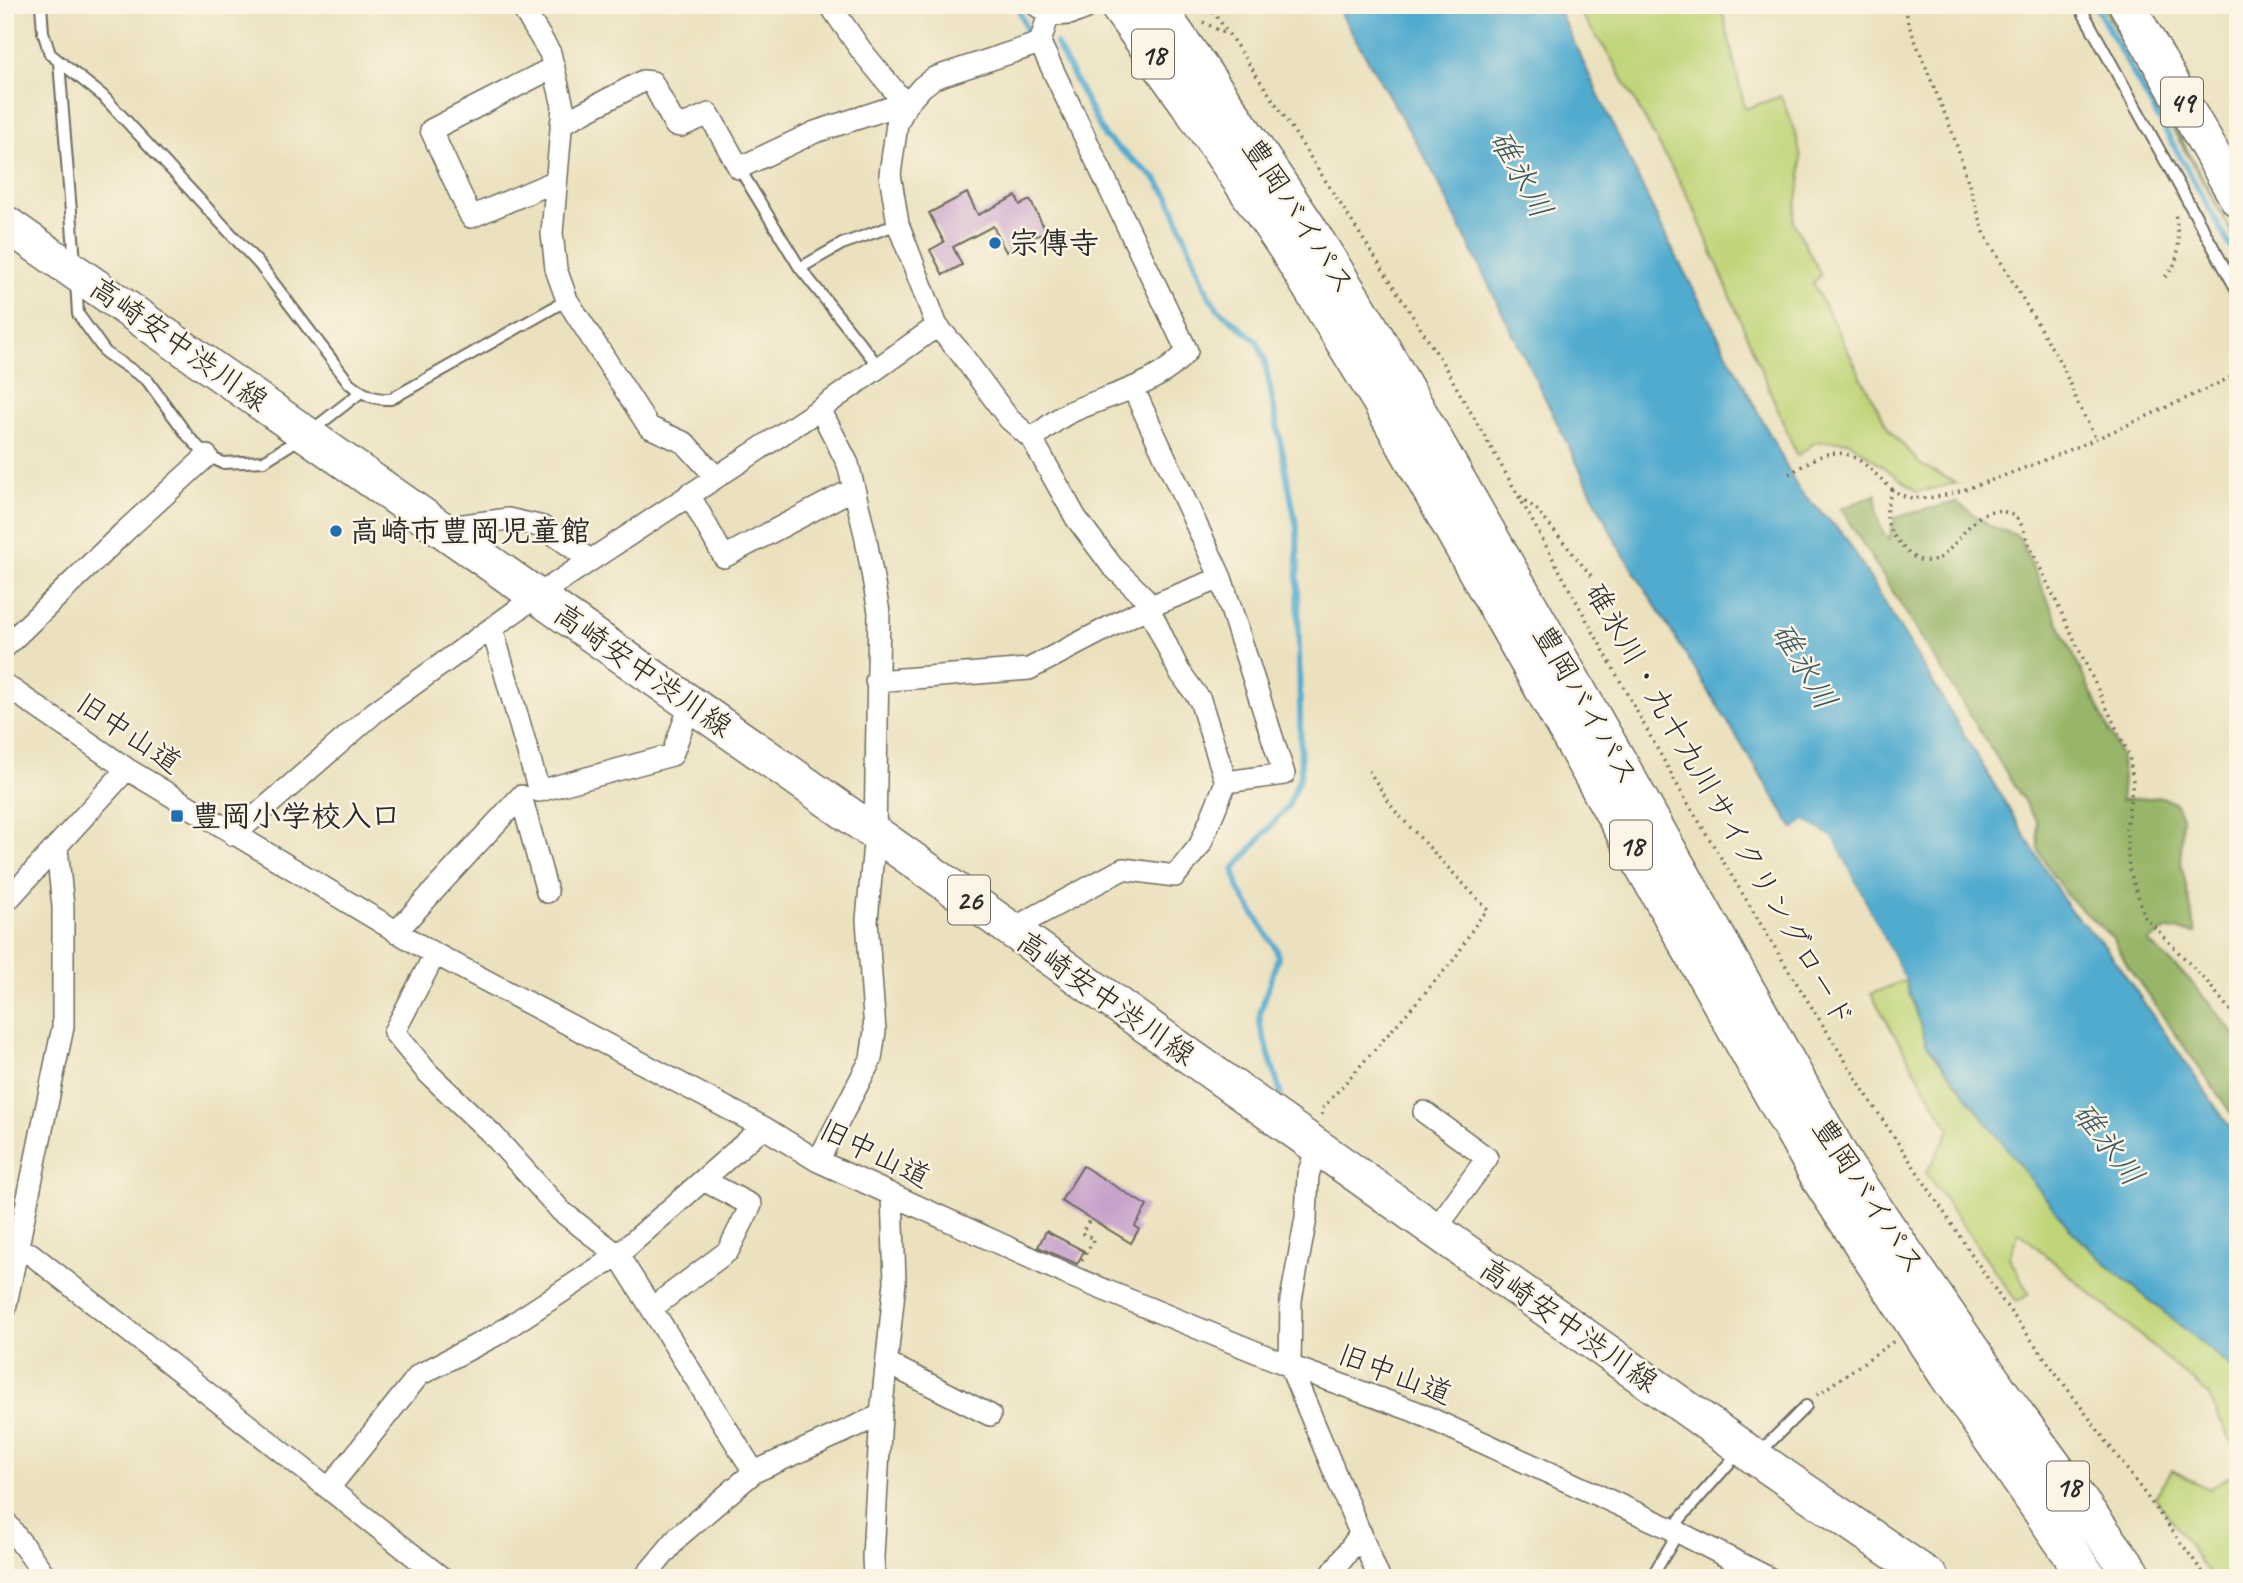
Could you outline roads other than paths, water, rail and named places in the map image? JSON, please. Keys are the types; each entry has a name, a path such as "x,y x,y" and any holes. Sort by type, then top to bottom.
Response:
{"highway":[{"name":"豊岡バイパス","path":"1118,5 1287,248 1378,398 1823,1183 1947,1374 2088,1578"},
{"name":"豊岡バイパス","path":"1155,5 1292,204 1367,323 1612,750 1846,1168 2130,1576"}],"main road":[{"name":"49","path":"2127,5 2238,199"},
{"name":"高崎安中渋川線","path":"5,223 538,595 1434,1230 1931,1578"}],"street":[{"path":"521,5 544,40 554,67 563,106 553,253 566,300 649,427 685,443 715,476"},
{"path":"830,5 860,50 905,105"},
{"path":"1032,439 1070,412 1133,388 1178,362 1187,351 1040,43 1042,9 1060,16 1092,5"},
{"path":"1010,930 1122,869 1175,876 1200,845 1226,782 1200,700 1179,671 1143,596 1112,566 1076,518 1032,439 1009,419 937,326 898,224 890,174 897,124 905,105 934,78 1040,43"},
{"path":"554,67 431,130 471,217 556,181"},
{"path":"561,124 643,81 652,82 675,125 681,126 709,114 739,168 814,132 905,105"},
{"path":"234,835 375,712 538,595 820,409 937,326"},
{"path":"1133,388 1221,578 1284,774 1226,782"},
{"path":"818,1161 871,1059 875,1031 867,920 875,833 879,612 866,534 848,464 820,409"},
{"path":"5,646 122,533 208,456"},
{"path":"689,494 724,557 853,489"},
{"path":"442,528 508,519 543,527 590,560"},
{"path":"876,681 1029,669 1148,607 1221,578"},
{"path":"492,628 539,791 672,755 691,703"},
{"name":"旧中山道","path":"5,685 127,769 396,932 764,1127 818,1161 1073,1277 1290,1366 1414,1411 1676,1531 1769,1578"},
{"path":"5,903 127,769"},
{"path":"396,932 521,796 547,892"},
{"path":"5,1309 63,1027 62,907 57,848"},
{"path":"435,954 394,1032 428,1072 494,1135 561,1211 618,1255 754,1472"},
{"path":"1424,1112 1487,1158 1434,1230"},
{"path":"329,1488 419,1375 496,1335 618,1255 764,1127"},
{"path":"1317,1147 1308,1175 1306,1218 1291,1300 1290,1366 1379,1578"},
{"path":"652,1308 728,1251 751,1205 703,1181"},
{"path":"874,1578 881,1415 895,1282 892,1195"},
{"path":"17,1249 31,1254 442,1578"},
{"path":"887,1363 990,1415"},
{"path":"644,1578 679,1536 754,1472 881,1415"},
{"path":"5,1521 47,1578"},
{"path":"1329,1578 1361,1533"}],"lane":[{"path":"41,5 43,32 50,54 103,96 165,160 259,264 350,384 361,392 378,400 391,399 566,300"},
{"path":"2079,5 2238,292"},
{"path":"59,62 78,314 106,353 146,380 188,436 208,456 223,463 264,461 307,434 361,392"},
{"path":"739,168 800,268 880,368"},
{"path":"800,268 842,244 898,224"},
{"path":"1651,1578 1680,1519 1749,1452 1806,1406"}],"water":[{"name":"碓氷川","path":"1336,5 1556,5 1668,241 1799,490 1844,535 2069,909 2105,946 2238,1139 2238,1373 2107,1265 2071,1230 1927,1045 1905,980 1833,838 1805,821 1794,829 1617,544 1432,170"}],"waterway":[{"path":"1017,5 1029,37"},
{"path":"2095,5 2238,260"},
{"path":"1056,44 1105,137 1156,179 1169,197 1209,296 1218,309 1257,341 1264,357 1297,529 1301,774 1288,806 1234,869 1239,890 1276,949 1278,957 1260,1013 1260,1025 1281,1094"}],"place":[{"name":"宗傳寺","path":"995,243"},
{"name":"高崎市豊岡児童館","path":"336,531"},
{"name":"豊岡小学校入口","path":"177,816"}]}
